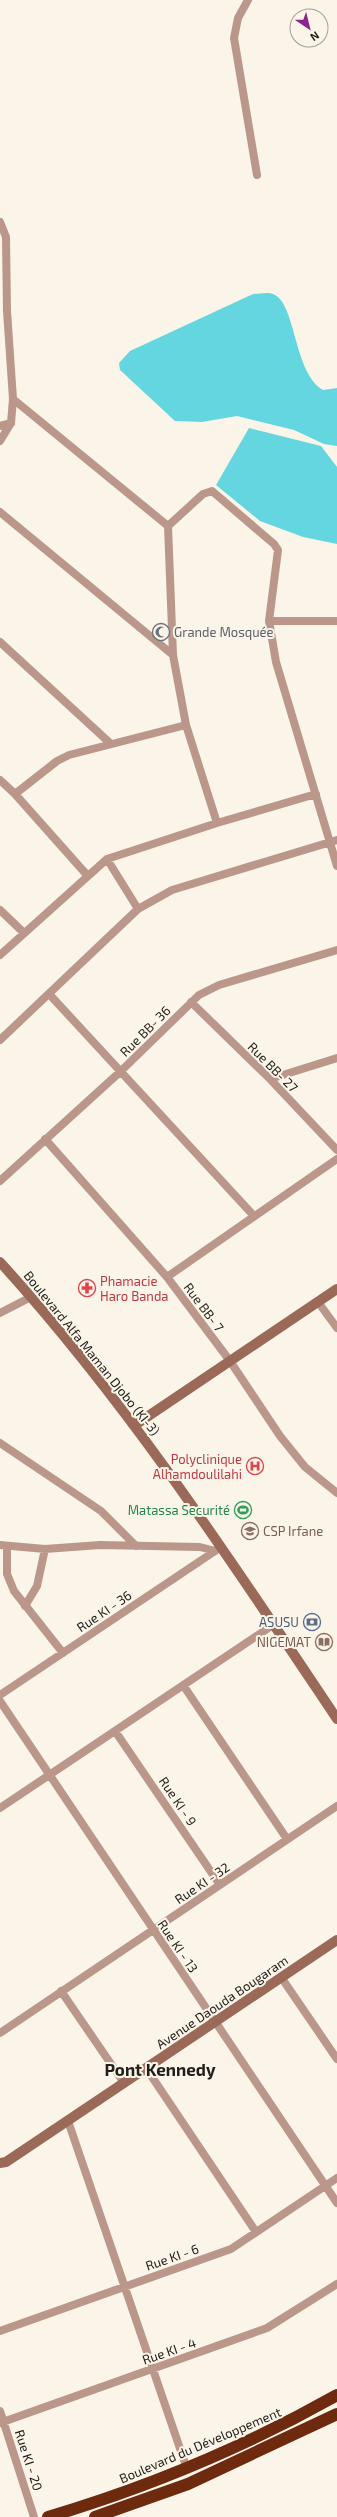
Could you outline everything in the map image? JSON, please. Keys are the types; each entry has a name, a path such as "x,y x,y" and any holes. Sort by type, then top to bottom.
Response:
{"highway":[{"name":"Boulevard du Développement","path":"48,2517 116,2496 187,2469 284,2425 337,2395"},
{"path":"95,2517 188,2484 337,2414"}],"street":[{"path":"248,0 238,18 234,38 257,175"},
{"path":"0,222 6,236 7,311 13,399 11,423 0,441"},
{"path":"13,399 168,526 173,655 186,725 217,823"},
{"path":"0,426 11,423"},
{"path":"168,526 203,494 212,491 274,544 278,558 272,586 269,621 276,662 316,794 334,841 337,866"},
{"path":"0,512 173,655"},
{"path":"269,621 337,621"},
{"path":"0,642 111,744"},
{"path":"15,794 57,761 111,744 186,725"},
{"path":"0,780 15,794 87,875"},
{"path":"0,955 87,875 107,859 217,823 316,794"},
{"path":"0,1040 50,995 138,909 172,890 334,841"},
{"path":"107,859 138,909"},
{"path":"0,910 24,932"},
{"name":"Rue BB- 36","path":"0,1181 121,1071 191,1002 208,990 219,985 337,950"},
{"path":"50,995 254,1216"},
{"name":"Rue BB- 27","path":"191,1002 270,1079 337,1150"},
{"path":"270,1079 337,1058"},
{"name":"Rue BB- 7","path":"45,1139 167,1277 230,1362 280,1436 305,1467 337,1493"},
{"path":"167,1277 337,1159"},
{"name":"Boulevard Alfa Maman Djobo (KI-3)","path":"0,1262 31,1297 135,1425 218,1549 274,1624 337,1719"},
{"path":"135,1425 337,1289"},
{"path":"0,1313 31,1297"},
{"path":"318,1302 337,1328"},
{"path":"0,1442 101,1511 136,1546"},
{"path":"63,1653 14,1591 7,1574 4,1545 45,1549 100,1545 200,1547 218,1549"},
{"path":"25,1606 37,1586 45,1549"},
{"name":"Rue KI - 36","path":"0,1695 218,1549"},
{"path":"0,1808 274,1624"},
{"path":"183,1685 287,1839"},
{"name":"Rue KI - 13","path":"0,1701 152,1930 337,2203"},
{"name":"Rue KI - 9","path":"115,1731 220,1885"},
{"name":"Rue KI - 32","path":"0,2033 337,1806"},
{"name":"Avenue Daouda Bougaram","path":"0,2163 6,2162 68,2121 337,1940"},
{"path":"281,1977 337,2059"},
{"path":"61,1991 124,2083"},
{"path":"146,2068 256,2232"},
{"path":"68,2121 187,2469"},
{"name":"Rue KI - 6","path":"0,2331 231,2249 337,2178"},
{"name":"Rue KI - 4","path":"2,2422 268,2328 337,2284"},
{"name":"Rue KI - 20","path":"0,2411 2,2422 34,2517"}],"water":[{"path":"253,294 273,294 282,302 292,325 306,370 313,381 323,390 337,388 337,446 324,444 294,430 237,416 202,422 175,421 120,370 119,363 130,351"},
{"path":"249,428 321,446 337,467 337,544 303,537 260,521 216,485"}],"place":[{"name":"Grande Mosquée","path":"161,632"},
{"name":"Phamacie Haro Banda","path":"87,1288"},
{"name":"Polyclinique Alhamdoulilahi","path":"255,1466"},
{"name":"Matassa Securité","path":"243,1510"},
{"name":"CSP Irfane","path":"250,1531"},
{"name":"ASUSU","path":"312,1622"},
{"name":"NIGEMAT","path":"324,1642"}],"district":[{"name":"Pont Kennedy","path":"160,2070"}]}
